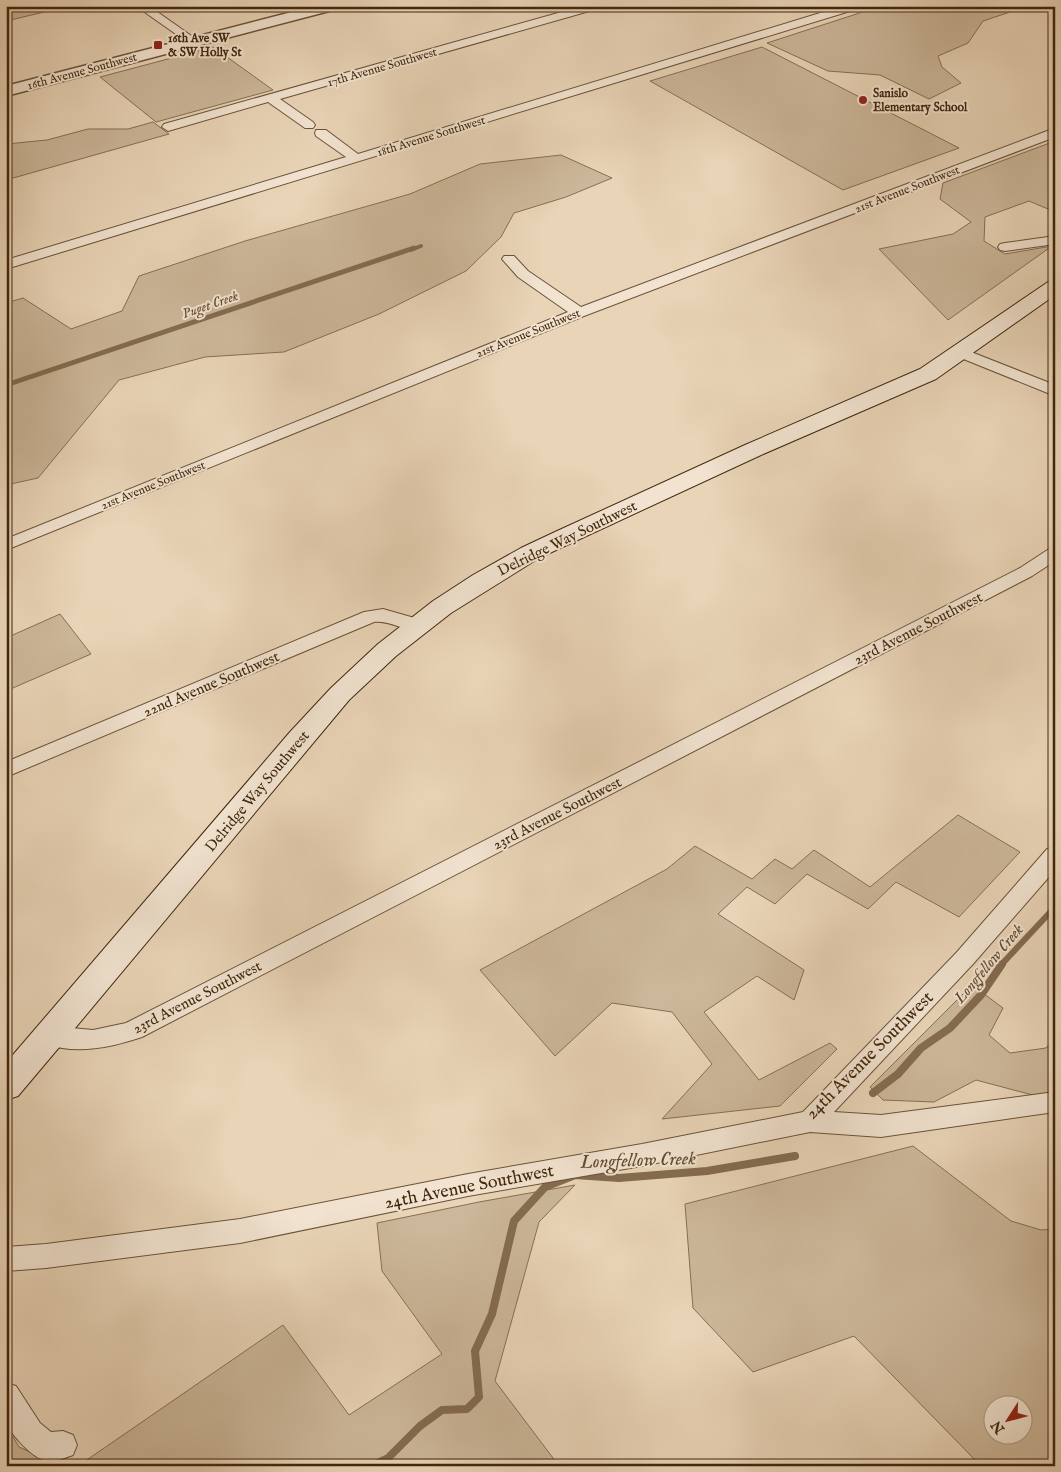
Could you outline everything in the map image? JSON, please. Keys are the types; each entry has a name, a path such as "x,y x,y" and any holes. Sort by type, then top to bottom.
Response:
{"main road":[{"name":"Delridge Way Southwest","path":"6,1086 340,694 387,650 418,625 482,581 544,546 753,450 928,374 961,353 1055,286"}],"street":[{"path":"141,6 194,42"},
{"name":"16th Avenue Southwest","path":"6,91 332,6"},
{"name":"17th Avenue Southwest","path":"168,127 596,6"},
{"name":"18th Avenue Southwest","path":"6,265 856,6"},
{"path":"1046,6 1055,10"},
{"path":"270,98 309,125"},
{"name":"21st Avenue Southwest","path":"6,545 579,313 1055,132"},
{"path":"321,133 356,159"},
{"path":"1005,247 1055,240"},
{"path":"509,260 523,274 579,313"},
{"path":"961,353 1055,391"},
{"name":"23rd Avenue Southwest","path":"50,1036 77,1040 99,1040 134,1030 1026,572 1055,553"},
{"name":"22nd Avenue Southwest","path":"6,770 371,616 383,615 418,625"},
{"name":"24th Avenue Southwest","path":"6,1259 46,1256 240,1231 468,1185 642,1155 810,1121 965,958 1055,855"},
{"path":"810,1121 881,1126 1055,1102"},
{"path":"6,1396 30,1433 48,1447 64,1446"}],"shaded area":[{"path":"6,6 70,6 6,21"},
{"path":"881,6 955,6 961,9 972,6 1028,6 983,21 968,43 938,56 942,67 961,83 929,99 880,75 828,71 767,43"},
{"path":"213,47 273,90 156,122 100,77"},
{"path":"762,47 959,148 843,190 650,81"},
{"path":"153,122 169,134 6,180 7,144 47,140 88,129 128,129"},
{"path":"1055,141 1055,212 1029,201 985,217 984,241 1005,254 1052,246 948,320 879,249 953,234 971,222 940,199 943,183"},
{"path":"561,155 612,178 566,197 514,213 501,237 466,271 379,314 284,352 205,357 119,380 38,478 6,485 6,303 23,298 71,329 122,311 139,276 245,241 410,194 480,164"},
{"path":"60,614 91,654 6,691 6,638"},
{"path":"958,815 1020,852 959,917 896,882 868,909 807,874 775,904 747,887 718,914 804,970 794,1000 757,976 704,1012 759,1080 830,1043 837,1049 780,1106 662,1119 712,1064 672,1012 612,1003 555,1056 480,970 667,869 695,846 752,879 775,859 792,869 814,850 870,887"},
{"path":"972,985 1003,1008 989,1035 1010,1053 1046,1048 1055,1038 1055,1093 1040,1097 976,1080 934,1102 883,1100 870,1087"},
{"path":"913,1146 1011,1221 1041,1230 1055,1229 1055,1466 981,1466 854,1336 753,1372 693,1308 685,1204"},
{"path":"575,1185 539,1222 495,1381 559,1466 78,1466 283,1325 349,1415 442,1354 382,1271 377,1223"},
{"path":"6,1425 19,1447 61,1466 6,1466"}],"waterway":[{"name":"Puget Creek","path":"411,250 421,246"},
{"name":"Puget Creek","path":"6,385 414,248"},
{"name":"Longfellow Creek","path":"1001,965 1055,907"},
{"name":"Longfellow Creek","path":"873,1093 898,1074 921,1048 950,1028 981,995 1002,964"},
{"name":"Longfellow Creek","path":"371,1466 388,1458 420,1426 442,1410 467,1409 479,1397 475,1351 492,1314 514,1221 545,1187 575,1175 619,1178 707,1171 795,1156"}],"place":[{"name":"16th Ave SW & SW Holly St","path":"158,45"},
{"name":"Sanislo Elementary School","path":"863,100"}]}
